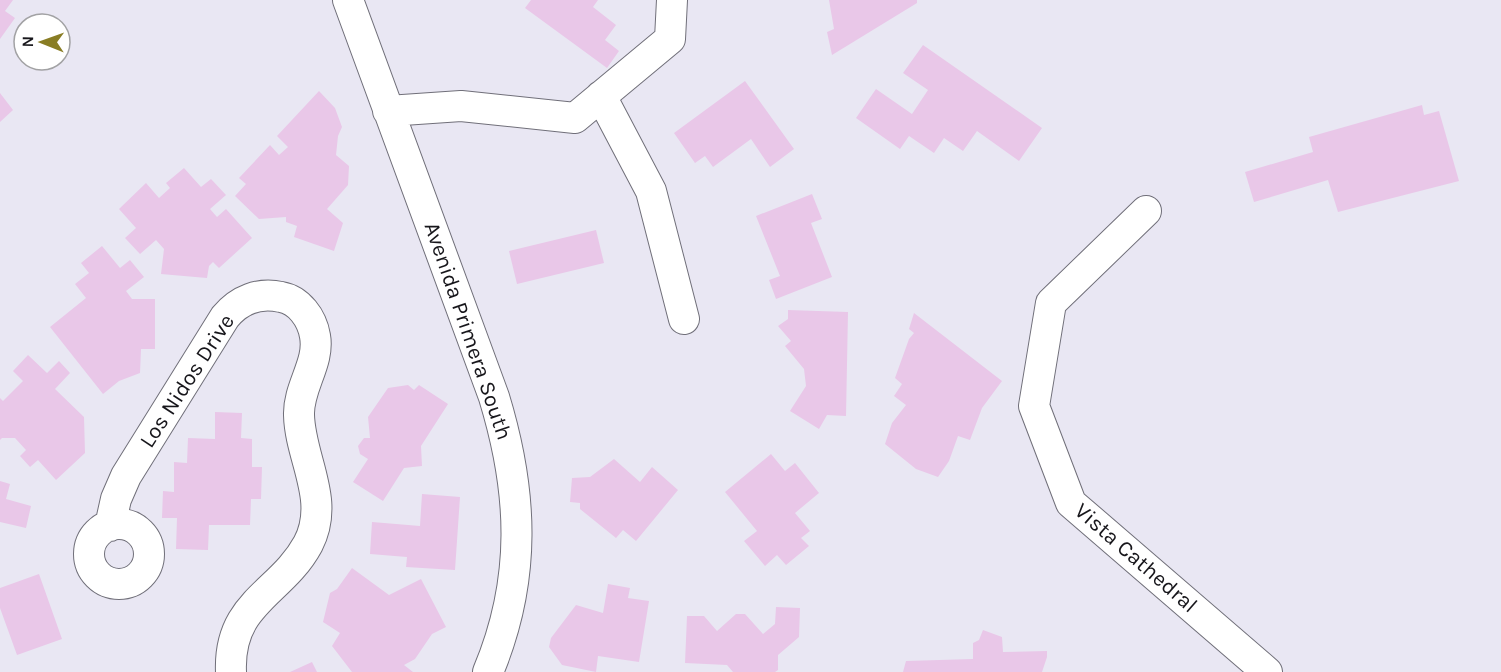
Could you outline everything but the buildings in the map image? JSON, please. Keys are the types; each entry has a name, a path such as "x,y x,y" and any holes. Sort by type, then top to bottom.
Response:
{"street":[{"name":"Avenida Primera South","path":"348,0 494,397 510,453 517,510 516,567 504,626 488,672"},
{"path":"388,111 460,106 575,118 670,39 672,0"},
{"path":"601,96 651,191 684,319"},
{"name":"Vista Cathedral","path":"1146,211 1051,303 1034,406 1071,503 1267,672"},
{"name":"Los Nidos Drive","path":"110,526 116,499 126,476 233,307 262,295 285,297 296,303 304,311 315,336 314,359 302,392 299,414 300,429 315,487 316,519 307,545 251,608 240,624 234,636 231,672"}]}
